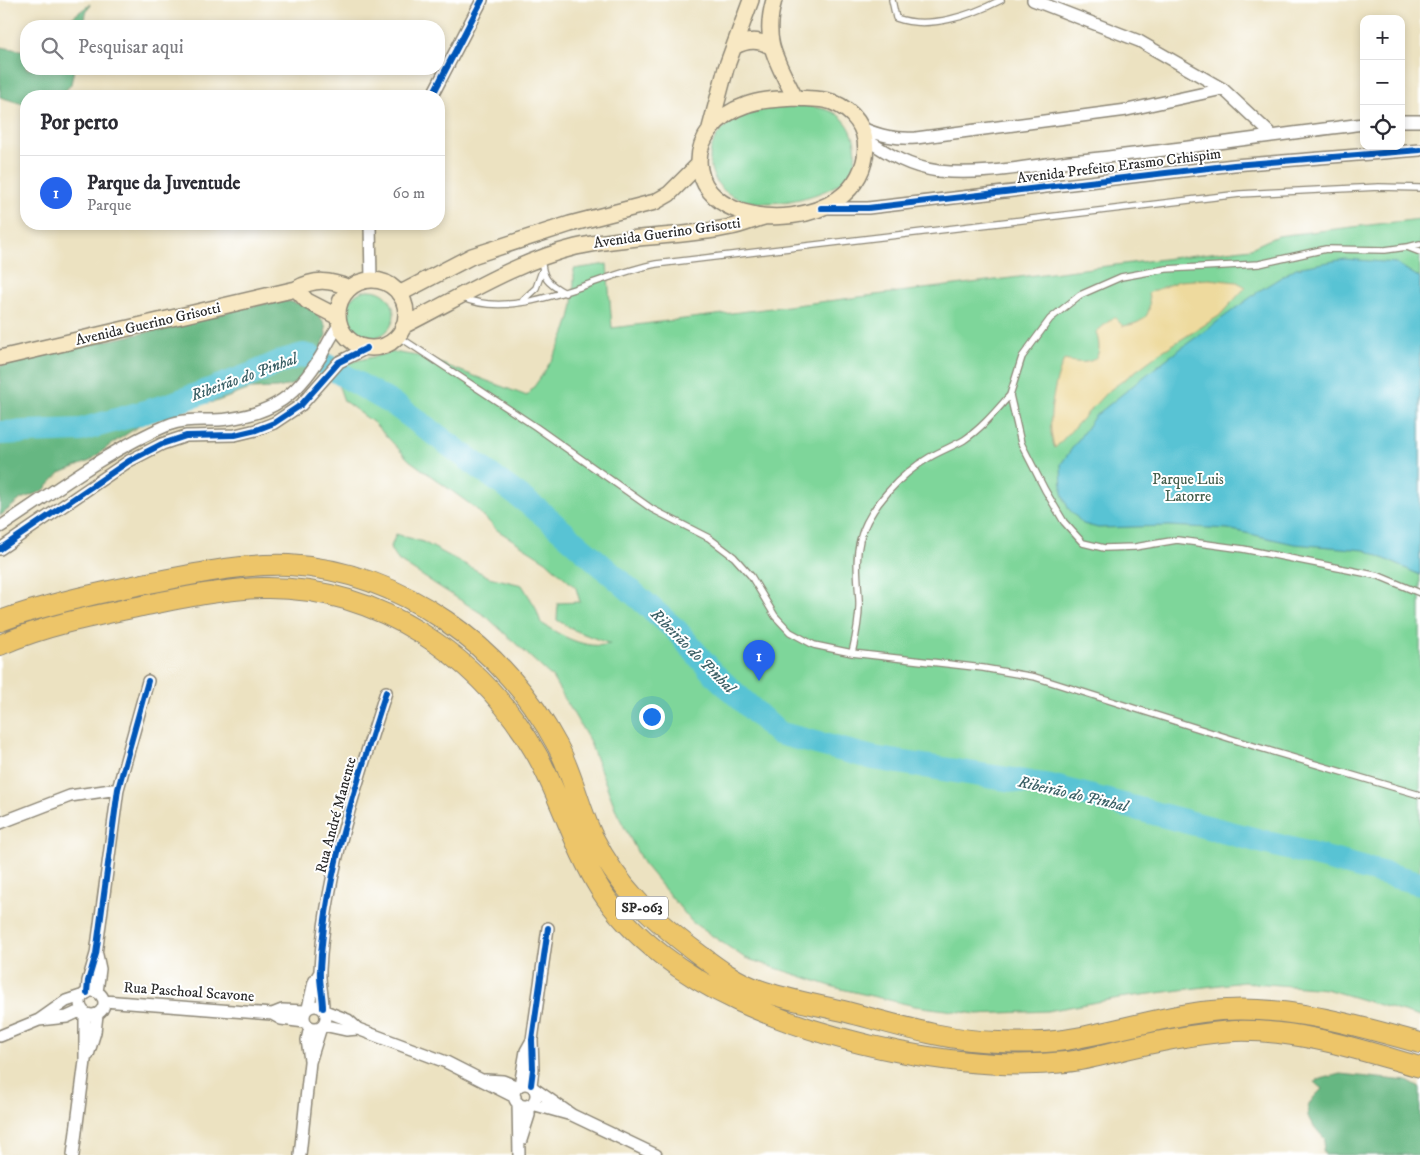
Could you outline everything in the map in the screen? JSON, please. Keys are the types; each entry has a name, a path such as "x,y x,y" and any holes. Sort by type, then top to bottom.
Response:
{"highway":[{"name":"SP-063","path":"0,622 44,606 84,596 217,570 290,565 328,570 361,578 405,598 456,628 486,652 520,687 558,746 592,834 614,875 636,903 727,976 759,990 944,1037 999,1042 1062,1041 1204,1012 1253,1009 1319,1016 1420,1043"},
{"name":"SP-063","path":"0,645 54,624 197,595 261,588 299,589 345,598 392,617 432,638 470,669 500,701 536,754 600,889 632,928 676,966 735,1000 781,1019 838,1036 912,1054 980,1064 1026,1065 1071,1061 1184,1038 1236,1031 1306,1037 1420,1067"}],"main road":[{"path":"710,128 726,115 748,104 795,98 833,102 851,114 864,134 867,154 853,185 838,199 806,214 768,216 752,214 731,208 716,199 707,188 699,164 703,141 710,128 720,89 751,0"},
{"path":"774,0 769,24 770,46 795,98"},
{"path":"734,47 752,41 763,42 770,46"},
{"name":"Avenida Guerino Grisotti","path":"399,294 472,256 570,224 655,202 669,194 699,164"},
{"name":"Avenida Guerino Grisotti","path":"401,331 488,282 541,264 575,247 621,238 732,227 768,216"},
{"name":"Avenida Guerino Grisotti","path":"0,358 296,289 304,284 326,280 350,288"},
{"path":"370,280 391,286 399,294 406,315 401,331 389,343 379,347 367,348 347,338 339,320 339,306 343,296 350,288 370,280"},
{"path":"296,289 306,301 339,320"}],"street":[{"path":"445,71 482,0"},
{"path":"1033,0 1139,41 1222,89 1272,135"},
{"path":"435,90 443,75"},
{"path":"864,134 897,139 916,138 1127,110 1222,89"},
{"path":"1405,121 1420,121"},
{"name":"Avenida Prefeito Erasmo Crhispim","path":"864,134 891,156 911,165 938,170 972,172 1125,155 1360,124"},
{"name":"Avenida Prefeito Erasmo Crhispim","path":"822,208 868,208 1234,165 1420,150"},
{"path":"370,230 370,280"},
{"path":"0,528 77,476 146,434 171,423 253,416 280,402 292,393 309,374 322,354 339,320"},
{"path":"0,548 129,461 162,444 186,436 235,435 274,423 288,414 319,387 339,362 367,348"},
{"path":"73,1155 85,1061 84,1011 81,1002 93,995 100,969 96,954 118,788 148,681"},
{"name":"Rua André Manente","path":"312,1020 327,1018 324,1009 320,972 334,864 346,816 386,692"},
{"path":"0,823 70,796 118,788"},
{"path":"520,1155 525,1095 526,1051 532,1040 548,928"},
{"name":"Rua André Manente","path":"300,1155 310,1062 307,1040 312,1020 314,982 320,972"},
{"path":"85,1061 93,1038 97,1014 103,1009 93,995"},
{"name":"Rua Paschoal Scavone","path":"0,1036 39,1020 66,1000 93,995 272,1014 282,1010 346,1030 358,1029"},
{"path":"312,1020 315,1005 324,1009"},
{"name":"Rua Paschoal Scavone","path":"324,1009 348,1020 358,1029 446,1062 485,1080 503,1081 541,1108 572,1115 656,1155"},
{"path":"84,1011 97,1014"},
{"name":"Rua Paschoal Scavone","path":"39,1020 67,1017 84,1011"}],"lane":[{"path":"892,0 896,18 915,22 970,15 1001,0"},
{"path":"461,297 476,304 485,305 519,302 565,293 634,268 656,264 1240,194 1370,187 1420,188"},
{"path":"852,653 857,632 859,601 857,555 861,537 872,515 890,489 904,475 929,457 963,440 983,424 1010,395 1022,357 1050,319 1080,295 1120,276 1166,269 1259,264 1326,249 1385,250 1407,248 1420,244"},
{"path":"1407,248 1420,252"},
{"path":"541,264 548,282 565,293"},
{"path":"519,302 531,294 541,264"},
{"path":"401,331 652,509 709,538 734,556 751,576 775,616 790,632 814,645 852,653 983,668 1036,677 1257,747 1420,795"},
{"path":"1010,395 1021,443 1064,522 1083,543 1104,548 1135,547 1177,540 1243,549 1379,576 1420,593"}],"green space":[{"path":"90,4 83,20 69,20"},
{"path":"0,47 20,50 20,75 73,75 71,84 66,90 20,90 20,103 0,97"},
{"path":"804,105 833,112 842,118 848,126 853,136 855,157 853,167 848,176 826,191 808,197 768,203 748,201 731,195 718,184 711,168 710,155 713,143 727,125 749,112 761,108"},
{"name":"Parque Luis Latorre","path":"1420,219 1420,1017 1326,989 1243,982 1119,998 1047,1011 977,1014 915,1006 837,988 745,958 692,922 643,863 617,813 589,740 552,677 487,617 399,561 390,549 396,534 423,542 489,577 522,585 535,606 541,623 557,633 574,641 592,645 610,644 576,631 557,620 558,603 580,602 576,588 546,561 497,530 474,507 409,460 374,423 344,401 338,384 347,363 393,352 424,357 527,396 556,353 567,329 573,304 574,269 607,264 612,328 1251,248 1277,236"},
{"path":"370,290 379,292 387,297 392,305 394,314 392,323 387,331 379,336 370,338 361,336 353,331 348,323 346,314 348,305 353,297 361,292"},
{"path":"287,301 304,305 316,312 325,325 326,335 307,372 295,384 277,388 250,389 215,402 168,407 110,445 90,461 60,473 43,491 21,499 0,516 0,366 62,350 168,328 242,308"},
{"path":"1340,1074 1407,1081 1420,1088 1420,1155 1325,1155 1323,1151 1325,1139 1310,1120 1308,1109 1314,1097 1322,1089 1315,1083 1317,1080"}],"sand":[{"path":"1209,279 1237,282 1246,287 1219,316 1164,350 1106,393 1055,448 1051,428 1052,404 1064,360 1088,362 1094,360 1099,350 1096,332 1114,317 1123,326 1137,323 1146,317 1149,307 1148,293 1179,281"}],"water":[{"path":"1345,259 1396,263 1420,278 1420,575 1365,550 1294,544 1228,529 1169,526 1098,528 1083,524 1068,508 1062,493 1061,464 1095,416 1165,360 1262,289 1296,268"}],"waterway":[{"name":"Ribeirão do Pinhal","path":"0,433 81,430 169,405 282,361 303,355 312,357 398,407 539,511 676,630 715,675 778,733 873,758 1051,786 1420,883"}],"cycle path":[{"path":"445,71 482,0"},
{"path":"435,90 443,75"},
{"path":"821,208 868,208 1234,165 1420,150"},
{"path":"0,549 129,461 162,444 186,436 235,435 274,423 301,405 339,362 367,348"},
{"path":"87,993 88,981 96,954 118,789 148,681"},
{"path":"323,1008 320,970 328,898 344,829 386,692"},
{"path":"531,1085 533,1069 532,1040 548,928"}],"place":[{"name":"Parque da Juventude","path":"759,681"}]}
